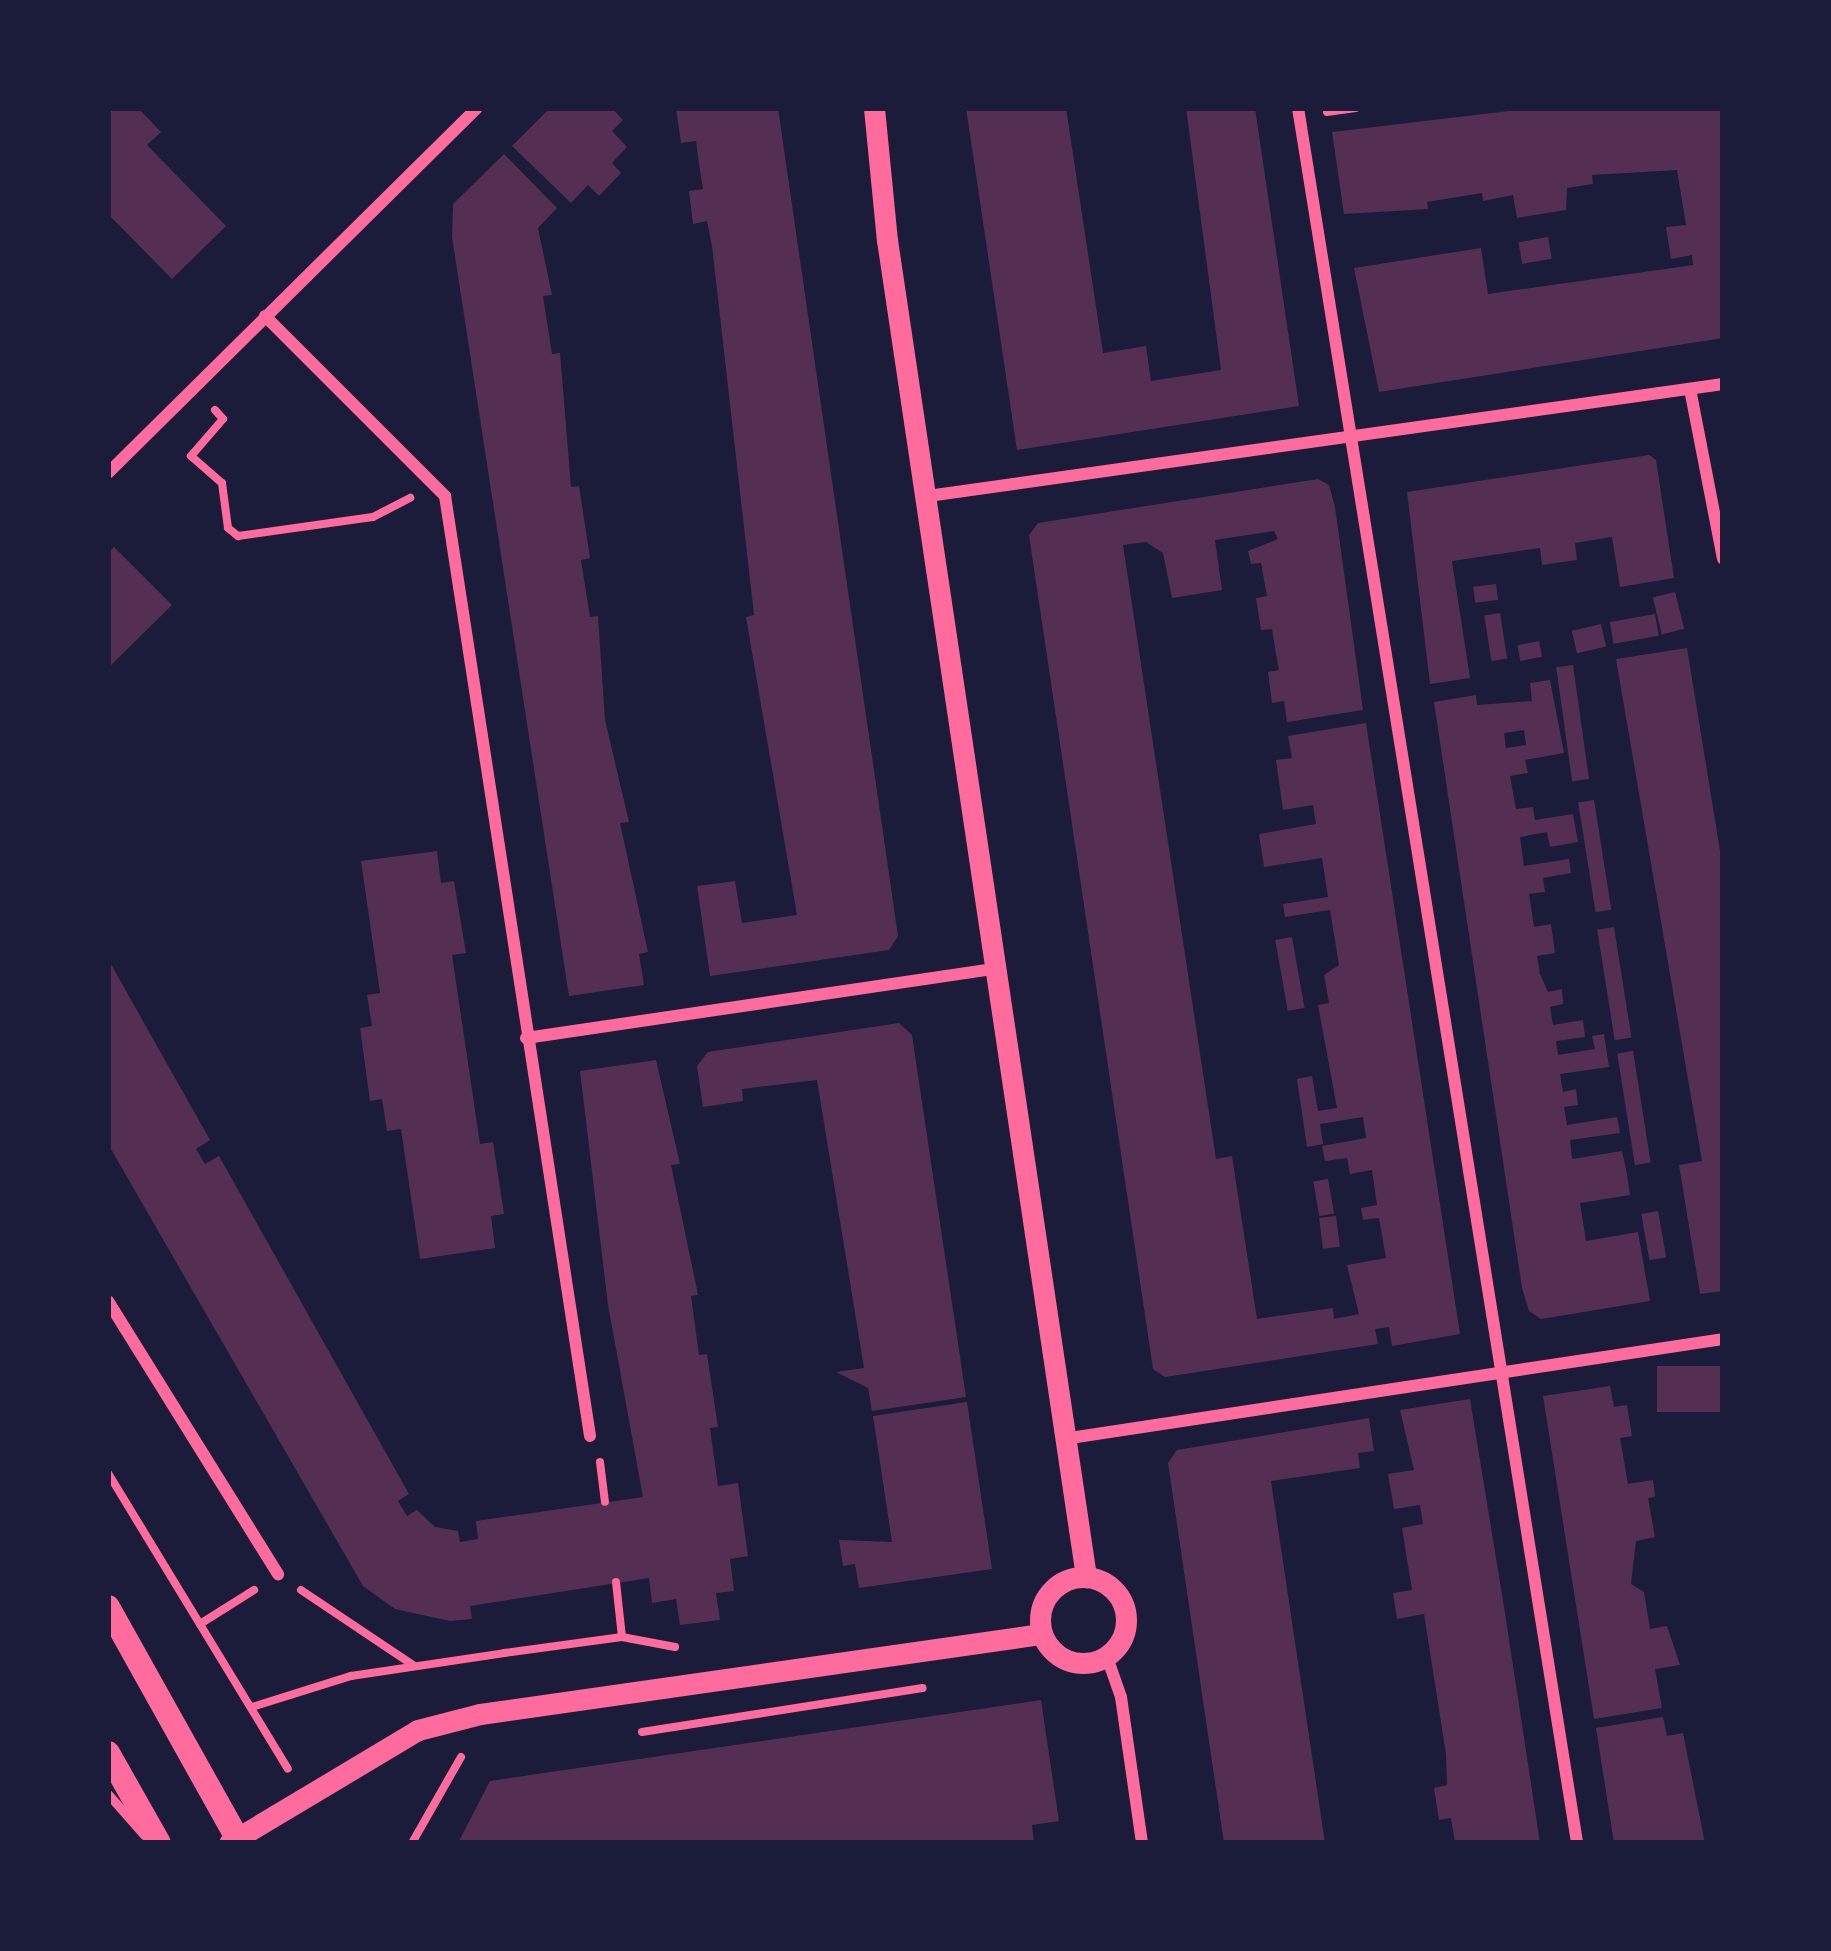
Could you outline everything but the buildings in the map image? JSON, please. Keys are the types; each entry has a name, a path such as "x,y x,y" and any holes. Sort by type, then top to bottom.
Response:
{"main road":[{"path":"108,1607 236,1841"},
{"path":"108,1753 155,1843"}],"street":[{"path":"108,473 477,108"},
{"path":"874,108 1070,1438 1086,1576"},
{"path":"1298,108 1577,1843"},
{"path":"265,316 445,496 590,1436"},
{"path":"928,496 1723,384"},
{"path":"1690,389 1723,559"},
{"path":"526,1038 1001,968"},
{"path":"108,1301 278,1574"},
{"path":"1070,1438 1723,1340"},
{"path":"1041,1634 1048,1593 1086,1576"},
{"path":"1086,1576 1114,1590 1127,1617 1107,1657 1121,1697 1142,1843"},
{"path":"1041,1634 1068,1662 1107,1657"},
{"path":"236,1841 418,1730 480,1714 1041,1634"}],"lane":[{"path":"108,1794 155,1843"}],"path":[{"path":"195,386 223,419 191,456 222,484 228,528 238,536 373,518 400,509 428,479"},
{"path":"108,1473 306,1799"},
{"path":"200,1624 278,1574 372,1644 416,1666"},
{"path":"616,1582 622,1636"},
{"path":"252,1707 351,1676 622,1636 697,1644"},
{"path":"412,1843 457,1757"}]}
